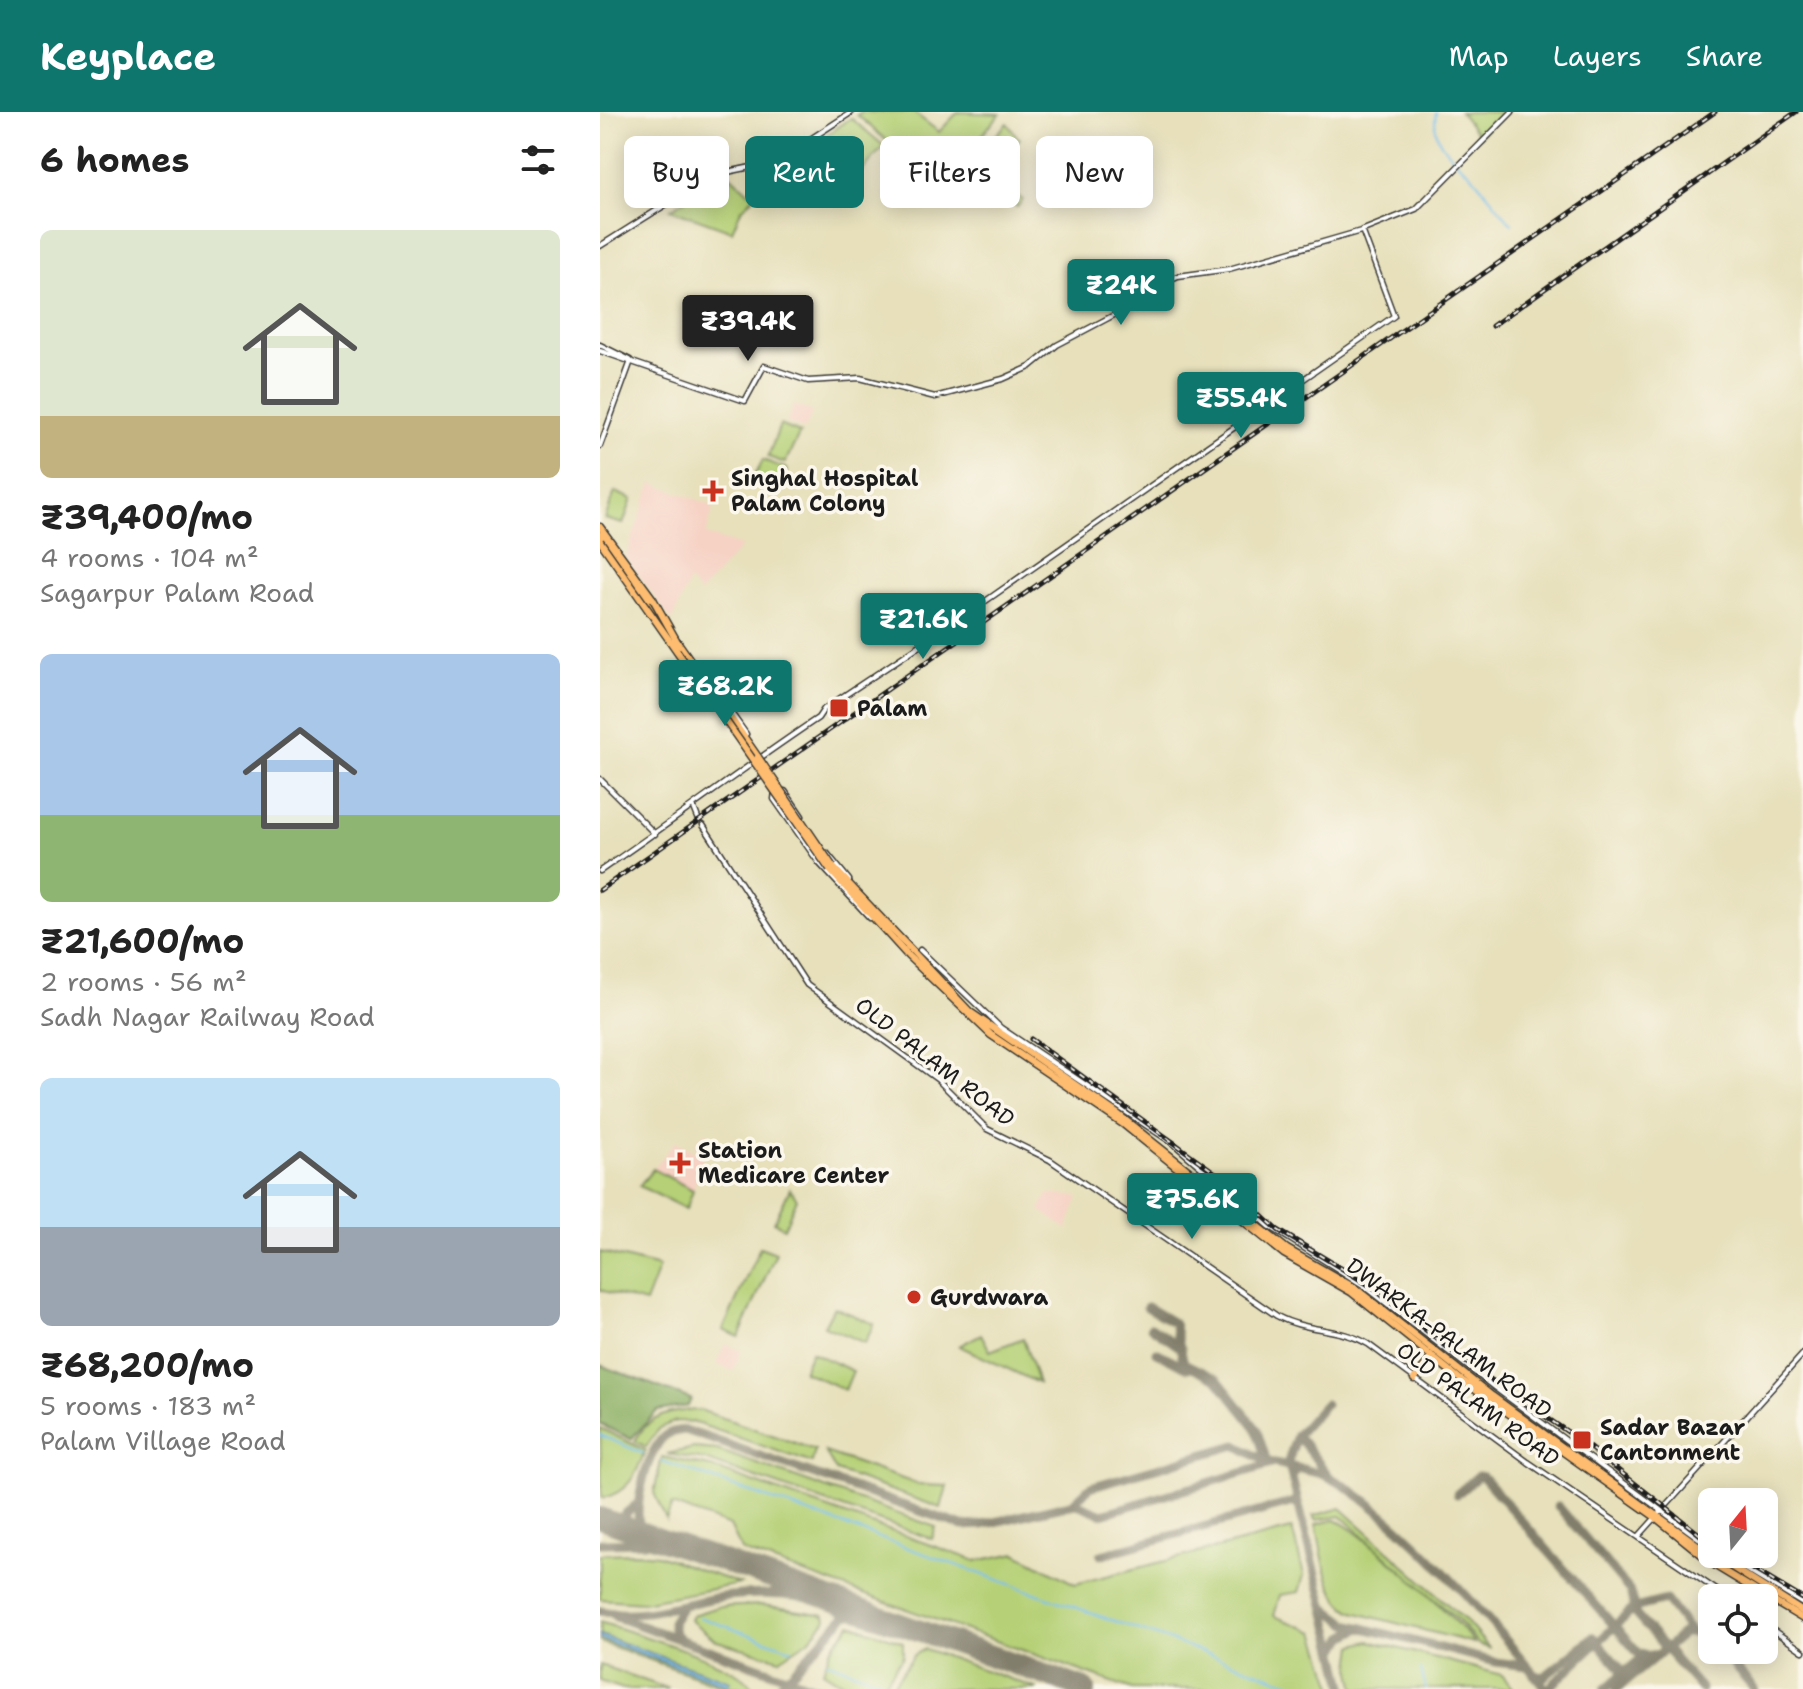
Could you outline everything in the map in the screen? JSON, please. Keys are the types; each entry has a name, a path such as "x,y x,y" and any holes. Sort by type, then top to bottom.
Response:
{"main road":[{"path":"600,530 653,599 679,645"},
{"path":"600,530 833,867 882,924"},
{"path":"600,544 830,870 894,936"},
{"name":"DWARKA-PALAM ROAD","path":"894,936 991,1035 1123,1124 1275,1247 1351,1292 1432,1357 1657,1512"},
{"name":"DWARKA-PALAM ROAD","path":"894,936 970,1012 994,1031 1119,1115 1269,1235 1355,1288 1492,1396 1723,1562 1803,1612"},
{"path":"1414,1379 1432,1357"},
{"path":"1657,1512 1717,1567 1803,1619"}],"street":[{"path":"600,246 610,243 713,175 775,162 852,112"},
{"path":"600,348 745,401 762,367 767,366 808,381 860,378 944,397 1030,367 1057,345 1116,314 1151,288 1178,276 1229,269 1362,230 1416,209 1512,112"},
{"path":"600,871 694,808 760,756 1394,316 1362,230"},
{"path":"600,446 631,361"},
{"path":"600,530 760,756"},
{"path":"600,544 752,762"},
{"path":"600,779 655,834"},
{"path":"775,791 785,791 829,856 894,936 819,863 774,799 775,791"},
{"path":"694,808 698,818"},
{"name":"OLD PALAM ROAD","path":"703,825 798,975 938,1080 987,1129 1050,1160 1277,1316 1296,1324 1358,1338 1528,1462 1708,1584"},
{"path":"920,950 1001,1028 1174,1144 1269,1226 1363,1285 1657,1512 1698,1539"},
{"path":"1639,1536 1657,1512 1803,1354"},
{"path":"1743,1568 1803,1604"},
{"path":"1778,1634 1803,1651"}],"shaded area":[{"path":"794,405 812,412 805,430 787,422"},
{"path":"652,483 714,506 706,535 742,546 700,593 689,581 672,621 626,557"},
{"path":"705,1132 719,1140 710,1157 694,1146"},
{"name":"Station Medicare Center","path":"676,1141 703,1157 693,1190 653,1169"},
{"path":"1048,1194 1079,1197 1067,1229 1040,1210"},
{"path":"725,1344 741,1351 733,1371 717,1364"}],"green space":[{"path":"861,112 913,112 939,132 958,112 1000,114 981,136 881,136 857,115"},
{"path":"1460,112 1505,112 1479,136"},
{"path":"851,118 880,143 880,151 864,169 864,136 826,136"},
{"path":"1007,123 1017,136 996,136"},
{"path":"729,175 745,189 745,206 732,231 671,209 729,208"},
{"path":"780,425 800,433 785,463 768,457"},
{"path":"763,460 787,469 782,489 755,475"},
{"path":"615,492 632,499 623,524 605,519"},
{"path":"653,1169 693,1190 686,1209 639,1186"},
{"path":"790,1189 797,1199 784,1228 774,1222"},
{"path":"760,1247 776,1253 739,1337 723,1330"},
{"path":"600,1252 659,1267 645,1303 600,1290"},
{"path":"834,1307 874,1324 865,1343 824,1326"},
{"path":"981,1334 990,1351 1023,1338 1038,1383 959,1346"},
{"path":"811,1352 853,1371 845,1390 803,1371"},
{"path":"600,1365 691,1399 688,1406 657,1411 631,1439 600,1424"},
{"path":"700,1410 815,1450 812,1463 693,1422 676,1421 659,1428 646,1447 635,1441 647,1425 662,1416"},
{"path":"600,1428 645,1450 639,1467 625,1487 602,1498"},
{"path":"694,1448 717,1450 936,1527 932,1539 705,1460 667,1454"},
{"path":"825,1452 920,1485 947,1486 941,1508 836,1471"},
{"path":"662,1457 710,1467 976,1561 1016,1553 1075,1584 1292,1529 1304,1575 1299,1592 1280,1595 1274,1616 1315,1632 1334,1689 1132,1689 742,1551 730,1526 672,1505 666,1520 654,1493"},
{"path":"1341,1508 1466,1621 1489,1648 1479,1645 1458,1620 1341,1516 1315,1520 1313,1516"},
{"path":"1335,1520 1365,1539 1408,1576 1474,1643 1353,1612 1344,1605 1331,1585 1316,1524"},
{"path":"600,1554 658,1555 740,1584 643,1602 600,1599"},
{"path":"763,1605 825,1615 826,1620 809,1640 780,1659 717,1641 690,1620 692,1615 718,1607"},
{"path":"600,1622 708,1659 745,1679 753,1689 722,1686 600,1642 600,1639 728,1684 729,1681 600,1635"},
{"path":"851,1624 903,1642 903,1656 881,1689 852,1689 823,1671 830,1650"},
{"path":"1370,1641 1502,1675 1513,1689 1356,1689 1351,1667 1354,1645"},
{"path":"925,1649 1038,1689 890,1689 914,1655"},
{"path":"600,1665 669,1689 623,1689 600,1681"}],"water":[{"path":"600,1635 730,1681 728,1685 600,1639"}],"waterway":[{"path":"1436,112 1435,124 1440,142 1512,224"},
{"path":"600,1435 642,1453"},
{"path":"662,1461 1307,1689"},
{"path":"699,1617 792,1649"},
{"path":"827,1661 881,1681"},
{"path":"1421,1670 1426,1689"},
{"path":"897,1686 904,1689"}],"taxiway":[{"path":"1147,1307 1174,1323 1184,1363 1217,1379 1256,1428 1267,1462 1275,1463"},
{"path":"1151,1327 1181,1348"},
{"path":"1156,1352 1188,1368"},
{"path":"1325,1404 1297,1435 1288,1462 1345,1689"},
{"path":"659,1538 641,1528 638,1507 643,1479 660,1441 668,1434 685,1430 963,1526 982,1525 1075,1503 1102,1514 1275,1463 1323,1474"},
{"path":"1297,1435 1329,1476"},
{"path":"1073,1503 1090,1487 1236,1445 1267,1462"},
{"path":"1292,1477 1296,1469 1304,1469"},
{"path":"1318,1472 1345,1486 1408,1537 1472,1601 1546,1689"},
{"path":"1457,1494 1478,1476 1483,1477 1638,1653 1645,1655"},
{"path":"1101,1555 1294,1502 1299,1505"},
{"path":"600,1517 620,1518 636,1505"},
{"path":"1558,1506 1630,1591 1636,1615"},
{"path":"600,1543 648,1542 701,1553"},
{"path":"600,1611 643,1612 751,1594 803,1597 855,1608"},
{"path":"1548,1689 1634,1608 1666,1600 1688,1629 1659,1654 1644,1656 1605,1689"},
{"path":"681,1640 674,1633 672,1622 682,1606"},
{"path":"1325,1607 1348,1624 1495,1662 1527,1666"},
{"path":"777,1689 846,1615 863,1611"},
{"path":"1635,1614 1701,1689"},
{"path":"616,1617 821,1689"},
{"path":"1336,1651 1344,1637 1362,1627"},
{"path":"1684,1633 1698,1633"},
{"path":"1534,1675 1544,1677 1593,1637 1621,1669 1621,1675"},
{"path":"1617,1689 1659,1654"},
{"path":"1732,1664 1754,1689"}],"runway":[{"path":"600,1518 1085,1689"}],"railway":[{"path":"600,890 1715,112"},
{"path":"1492,326 1796,112"},
{"path":"1031,1039 1217,1174 1278,1230 1369,1285 1471,1366 1581,1441 1698,1533"},
{"path":"1751,1568 1803,1599"}],"place":[{"name":"Singhal Hospital Palam Colony","path":"713,491"},
{"name":"Palam","path":"839,708"},
{"name":"Station Medicare Center","path":"680,1163"},
{"name":"Gurdwara","path":"914,1297"},
{"name":"Sadar Bazar Cantonment","path":"1582,1440"}]}
